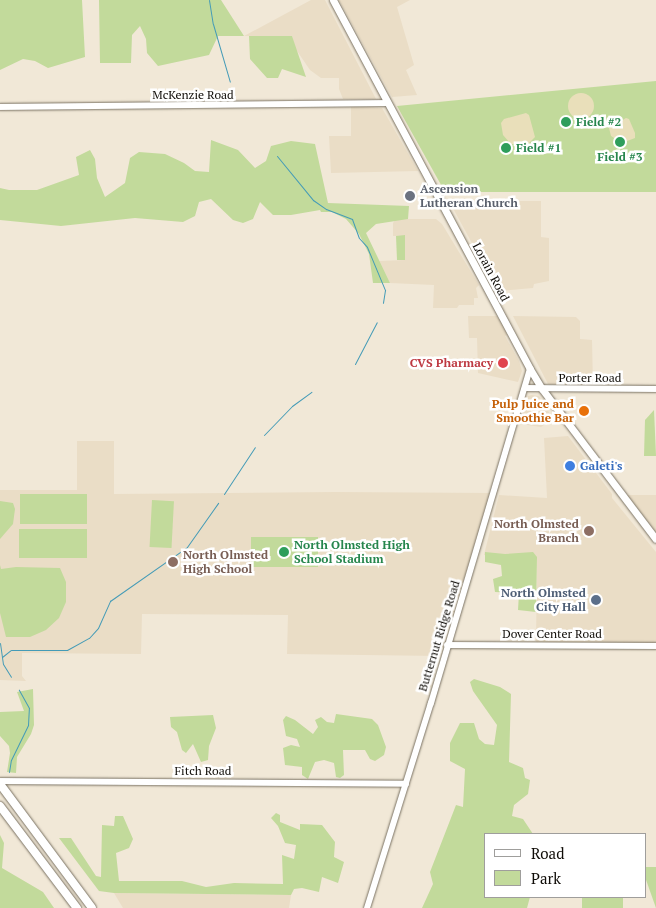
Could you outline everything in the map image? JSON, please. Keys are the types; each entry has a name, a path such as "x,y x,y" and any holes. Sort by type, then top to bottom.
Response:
{"highway":[{"path":"0,782 92,908"},
{"path":"0,806 77,908"}],"main road":[{"name":"Lorain Road","path":"332,0 542,389 656,539"}],"street":[{"name":"McKenzie Road","path":"0,107 387,103"},
{"name":"Butternut Ridge Road","path":"367,908 530,369"},
{"name":"Porter Road","path":"524,388 656,389"},
{"name":"Dover Center Road","path":"447,644 656,646"},
{"name":"Fitch Road","path":"0,782 406,784"}],"shaded area":[{"path":"311,0 325,0 376,99 343,99 339,89 339,78 321,78 310,70 295,48 292,36 244,36"},
{"path":"339,0 410,0 397,7 414,65 406,70 417,95 392,97"},
{"path":"351,106 382,108 418,171 331,173 329,136 351,136"},
{"path":"449,201 541,201 541,237 549,238 549,281 534,284 533,288 498,291"},
{"path":"396,219 436,219 442,224 479,285 476,288 478,298 474,298 474,305 459,305 457,308 433,308 434,285 390,283 379,261 405,260 405,236 393,236 393,223"},
{"path":"468,316 497,316 504,326 507,335 505,336 519,361 522,371 518,382 478,373 477,338 469,338"},
{"path":"513,316 576,317 580,321 580,339 592,340 593,385 548,384"},
{"path":"528,396 539,396 553,419 541,427 520,424"},
{"path":"568,436 612,494 612,498 656,552 656,643 536,643 537,557 484,555 499,495 547,498 544,438"},
{"name":"North Olmsted High School","path":"77,441 114,441 114,494 491,493 441,656 287,654 288,615 142,614 141,654 22,653 22,676 26,681 0,680 0,490 77,490"},
{"path":"627,495 656,495 656,533"},
{"path":"114,893 291,895 289,908 123,908"}],"green space":[{"path":"0,0 82,0 85,57 48,68 35,61 23,59 0,70"},
{"path":"99,0 221,0 244,36 218,36 209,55 158,66 147,53 146,39 140,26 132,35 131,63 100,63"},
{"path":"249,36 292,36 306,77 282,69 278,78 267,78 250,59"},
{"path":"656,81 656,192 445,192 397,106"},
{"path":"211,140 238,150 255,168 266,161 271,146 291,141 315,144 328,203 409,206 408,219 376,224 366,233 390,283 373,283 369,254 359,234 346,219 332,212 321,212 320,210 291,215 273,215 260,202 253,219 243,223 233,220 211,199 199,202 195,216 183,222 135,218 61,226 0,220 0,188 9,190 37,190 79,175 76,157 90,150 95,159 97,178 105,197 125,183 130,158 139,152 165,154 184,163 195,171 209,172"},
{"path":"405,235 405,260 397,260 396,236"},
{"path":"654,410 656,456 644,456 645,420"},
{"path":"20,494 87,494 87,524 20,524"},
{"path":"152,500 174,501 172,548 150,547"},
{"path":"0,501 13,503 15,509 13,524 0,539"},
{"path":"19,529 87,529 87,558 19,558"},
{"name":"North Olmsted High School Stadium","path":"251,537 318,537 318,567 251,567"},
{"path":"485,552 505,554 533,552 537,557 536,612 518,610 519,593 495,592 493,579 502,576 501,565 485,562"},
{"path":"0,565 1,569 16,567 60,568 66,582 66,602 59,618 46,630 30,637 6,637 0,613"},
{"path":"474,679 500,687 511,694 509,762 523,768 525,778 530,780 528,794 514,805 512,816 523,819 532,833 483,833 483,898 530,898 527,908 422,908 433,884 430,872 456,805 463,807 465,769 450,761 450,743 460,723 474,723 479,739 485,744 494,745 497,725 473,691 470,682"},
{"path":"33,689 34,725 31,734 17,757 16,773 7,772 10,753 9,746 0,736 0,712 24,711 17,692"},
{"path":"336,714 372,719 378,725 386,747 384,755 375,761 370,759 365,750 343,750 344,775 340,778 336,777 334,763 324,760 315,762 308,779 302,775 302,767 285,765 283,748 291,745 300,747 297,739 286,736 283,720 286,716 295,720 313,734 318,727 315,720 321,717 327,722 334,723"},
{"path":"213,715 216,728 209,746 208,760 201,762 193,744 186,753 182,750 177,732 171,727 170,717"},
{"path":"276,813 280,815 280,822 300,830 300,824 322,825 335,842 334,857 344,862 338,883 322,877 319,892 302,888 294,889 291,895 114,893 99,891 59,838 71,838 96,876 101,877 102,825 114,826 115,816 123,816 133,839 129,848 116,853 119,881 182,881 206,887 234,883 283,884 282,855 294,859 296,845 285,843 278,826 271,818"},
{"path":"0,835 4,843 2,868 43,892 54,908 0,908"},
{"path":"646,867 656,867 656,908 646,880"},
{"path":"582,898 623,898 623,908 582,908"}],"sand":[{"path":"581,93 590,97 594,106 590,115 581,119 572,115 568,106 572,97"},
{"path":"526,113 529,115 535,137 528,144 511,144 503,135 501,123 504,119"},
{"path":"626,118 629,119 635,133 635,138 622,143 611,136 609,128"}],"waterway":[{"path":"209,0 213,24 230,82"},
{"path":"277,156 313,200 326,209 352,219 359,238 367,247 385,290 383,303"},
{"path":"355,364 377,322"},
{"path":"264,435 292,406 311,392"},
{"path":"224,494 255,447"},
{"path":"2,657 11,650 67,650 89,638 98,628 110,601 187,547 218,503"},
{"path":"0,643 3,664 11,677"},
{"path":"9,772 11,760 28,725 29,708 19,690"}],"place":[{"name":"Field #2","path":"566,122"},
{"name":"Field #3","path":"620,142"},
{"name":"Field #1","path":"506,148"},
{"name":"Ascension Lutheran Church","path":"410,196"},
{"name":"CVS Pharmacy","path":"503,363"},
{"name":"Pulp Juice and Smoothie Bar","path":"584,411"},
{"name":"Galeti's","path":"570,466"},
{"name":"North Olmsted Branch","path":"589,531"},
{"name":"North Olmsted High School Stadium","path":"284,552"},
{"name":"North Olmsted High School","path":"173,562"},
{"name":"North Olmsted City Hall","path":"596,600"}]}
